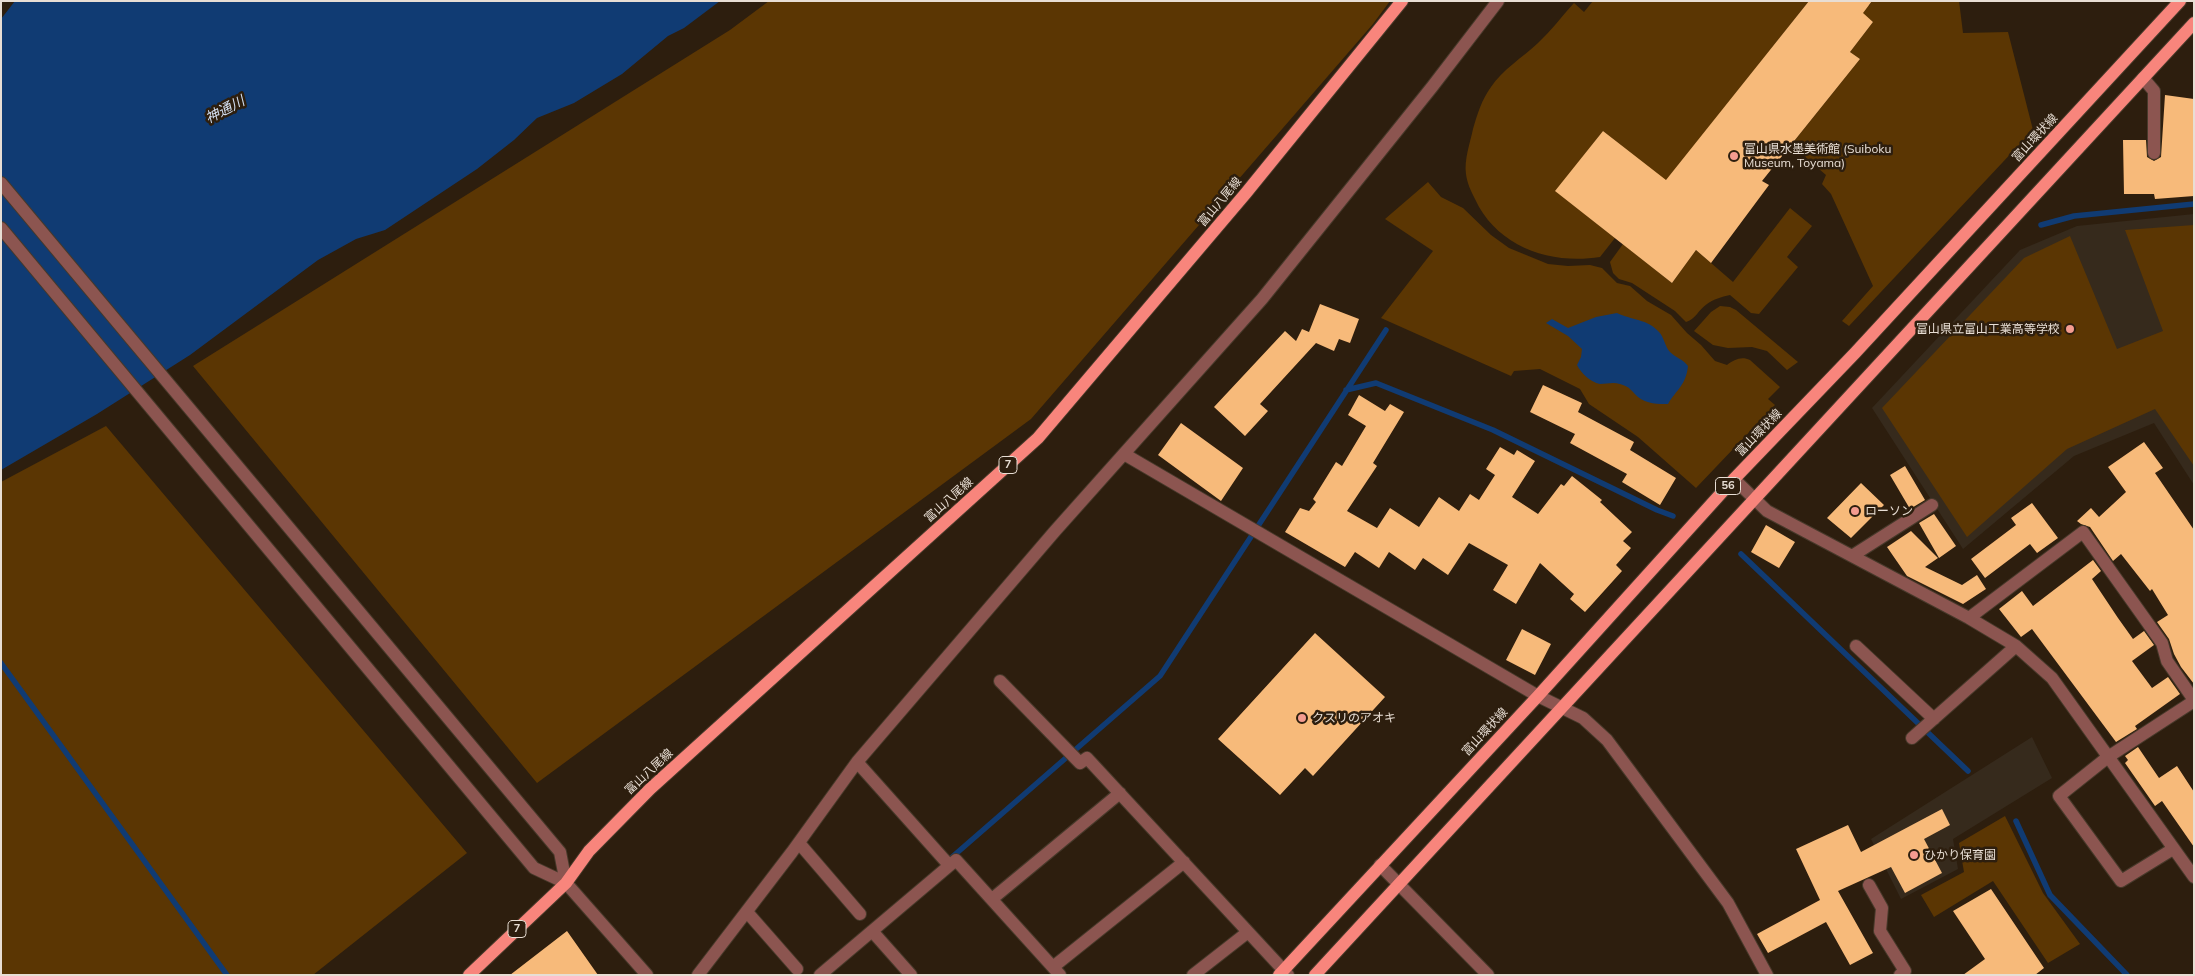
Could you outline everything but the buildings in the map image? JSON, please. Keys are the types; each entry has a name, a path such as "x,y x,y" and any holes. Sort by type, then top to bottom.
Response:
{"main road":[{"name":"富山八尾線","path":"469,975 566,883 589,851 650,788 1038,438 1246,193 1402,1"},
{"name":"富山環状線","path":"1284,973 1380,865 1538,696 1734,479 1855,353 2180,1"},
{"name":"56","path":"1315,975 2194,23"}],"street":[{"path":"698,975 799,843 857,762 1042,545 1262,299 1432,87 1498,1"},
{"path":"2143,78 2154,91 2154,153"},
{"path":"1,183 560,852 566,883"},
{"path":"1,228 534,868 566,883 647,975"},
{"path":"1124,454 1538,696 1583,718 1606,740 1728,903 1767,975"},
{"path":"1734,479 1767,511 1969,618 2016,646 2052,678 2193,875"},
{"path":"1852,556 1932,505"},
{"path":"1969,618 2083,532 2162,643 2167,661 2194,701 2108,757 2059,796 2121,881 2173,849"},
{"path":"1856,646 1923,729 2016,646"},
{"path":"1000,681 1080,763 1087,758 1284,973"},
{"path":"857,762 949,865"},
{"path":"992,899 1120,793"},
{"path":"799,843 860,914"},
{"path":"820,975 956,860 1057,971 1184,862"},
{"path":"1380,865 1488,975"},
{"path":"1869,885 1882,908 1880,931 1905,972 1900,975"},
{"path":"747,912 797,969"},
{"path":"872,931 911,975"},
{"path":"1193,975 1248,932"}],"shaded area":[{"path":"769,1 1390,1 1373,24 1031,419 537,783 193,366 730,30"},
{"path":"1593,1 1809,1 1666,181 1603,131 1556,191 1615,238 1600,257 1563,258 1527,249 1511,241 1497,229 1485,216 1472,193 1468,184 1466,163 1478,113 1485,97 1496,81 1543,38 1574,3 1584,12"},
{"path":"1863,1 1869,6 1872,1 1959,1 1963,33 2008,32 2033,130 1849,326 1842,321 1873,286 1831,194 1822,184 1826,175 1791,145 1860,59 1850,52 1873,22 1849,3"},
{"path":"1428,182 1441,197 1463,208 1491,235 1509,248 1548,264 1568,266 1590,265 1602,268 1617,283 1630,286 1647,301 1671,315 1715,361 1727,365 1738,359 1750,360 1780,387 1768,399 1775,405 1696,488 1638,437 1589,404 1580,389 1540,369 1514,371 1511,376 1381,318 1433,251 1385,219"},
{"path":"1790,208 1812,226 1787,257 1798,267 1759,314 1751,313 1730,295 1710,302 1692,319 1686,322 1675,311 1632,283 1619,279 1613,273 1610,262 1623,244 1672,283 1696,250 1733,282"},
{"name":"富山県立富山工業高等学校","path":"2194,214 2194,485 2154,423 2074,456 1963,549 1872,408 2020,250 2077,226"},
{"name":"富山県立富山工業高等学校","path":"2194,225 2194,466 2155,409 2067,449 1967,537 1882,408 2024,258 2070,236 2117,349 2163,331 2125,230"},
{"path":"1720,306 1736,310 1798,362 1787,370 1767,351 1752,347 1728,348 1713,345 1694,331 1711,312"},
{"path":"106,426 467,853 313,975 1,975 1,482"},
{"path":"2032,737 2052,778 1953,839 1958,869 1901,899 1871,839"},
{"path":"2005,816 2043,893 2080,944 2048,963 1993,881 1934,917 1921,895 1964,872 1959,843"}],"water":[{"name":"神通川","path":"15,1 720,1 684,28 668,36 622,74 574,103 537,118 514,140 477,169 385,230 356,239 318,260 190,355 97,414 1,470 1,19"},
{"path":"1617,313 1645,322 1655,328 1661,334 1670,352 1688,366 1683,382 1668,404 1645,401 1624,385 1600,384 1589,379 1577,365 1582,349 1568,336 1546,323 1552,319 1568,328 1596,317"}],"waterway":[{"path":"2041,225 2074,216 2194,204"},
{"path":"951,858 1160,676 1386,330"},
{"path":"1346,390 1376,383 1493,430 1673,516"},
{"path":"1741,554 1968,771"},
{"path":"1,663 227,975"},
{"path":"2016,821 2050,895 2127,975"}],"place":[{"name":"富山県水墨美術館 (Suiboku Museum, Toyama)","path":"1734,156"},
{"name":"富山県立富山工業高等学校","path":"2070,329"},
{"name":"ローソン","path":"1855,511"},
{"name":"クスリのアオキ","path":"1302,718"},
{"name":"ひかり保育園","path":"1914,855"}]}
